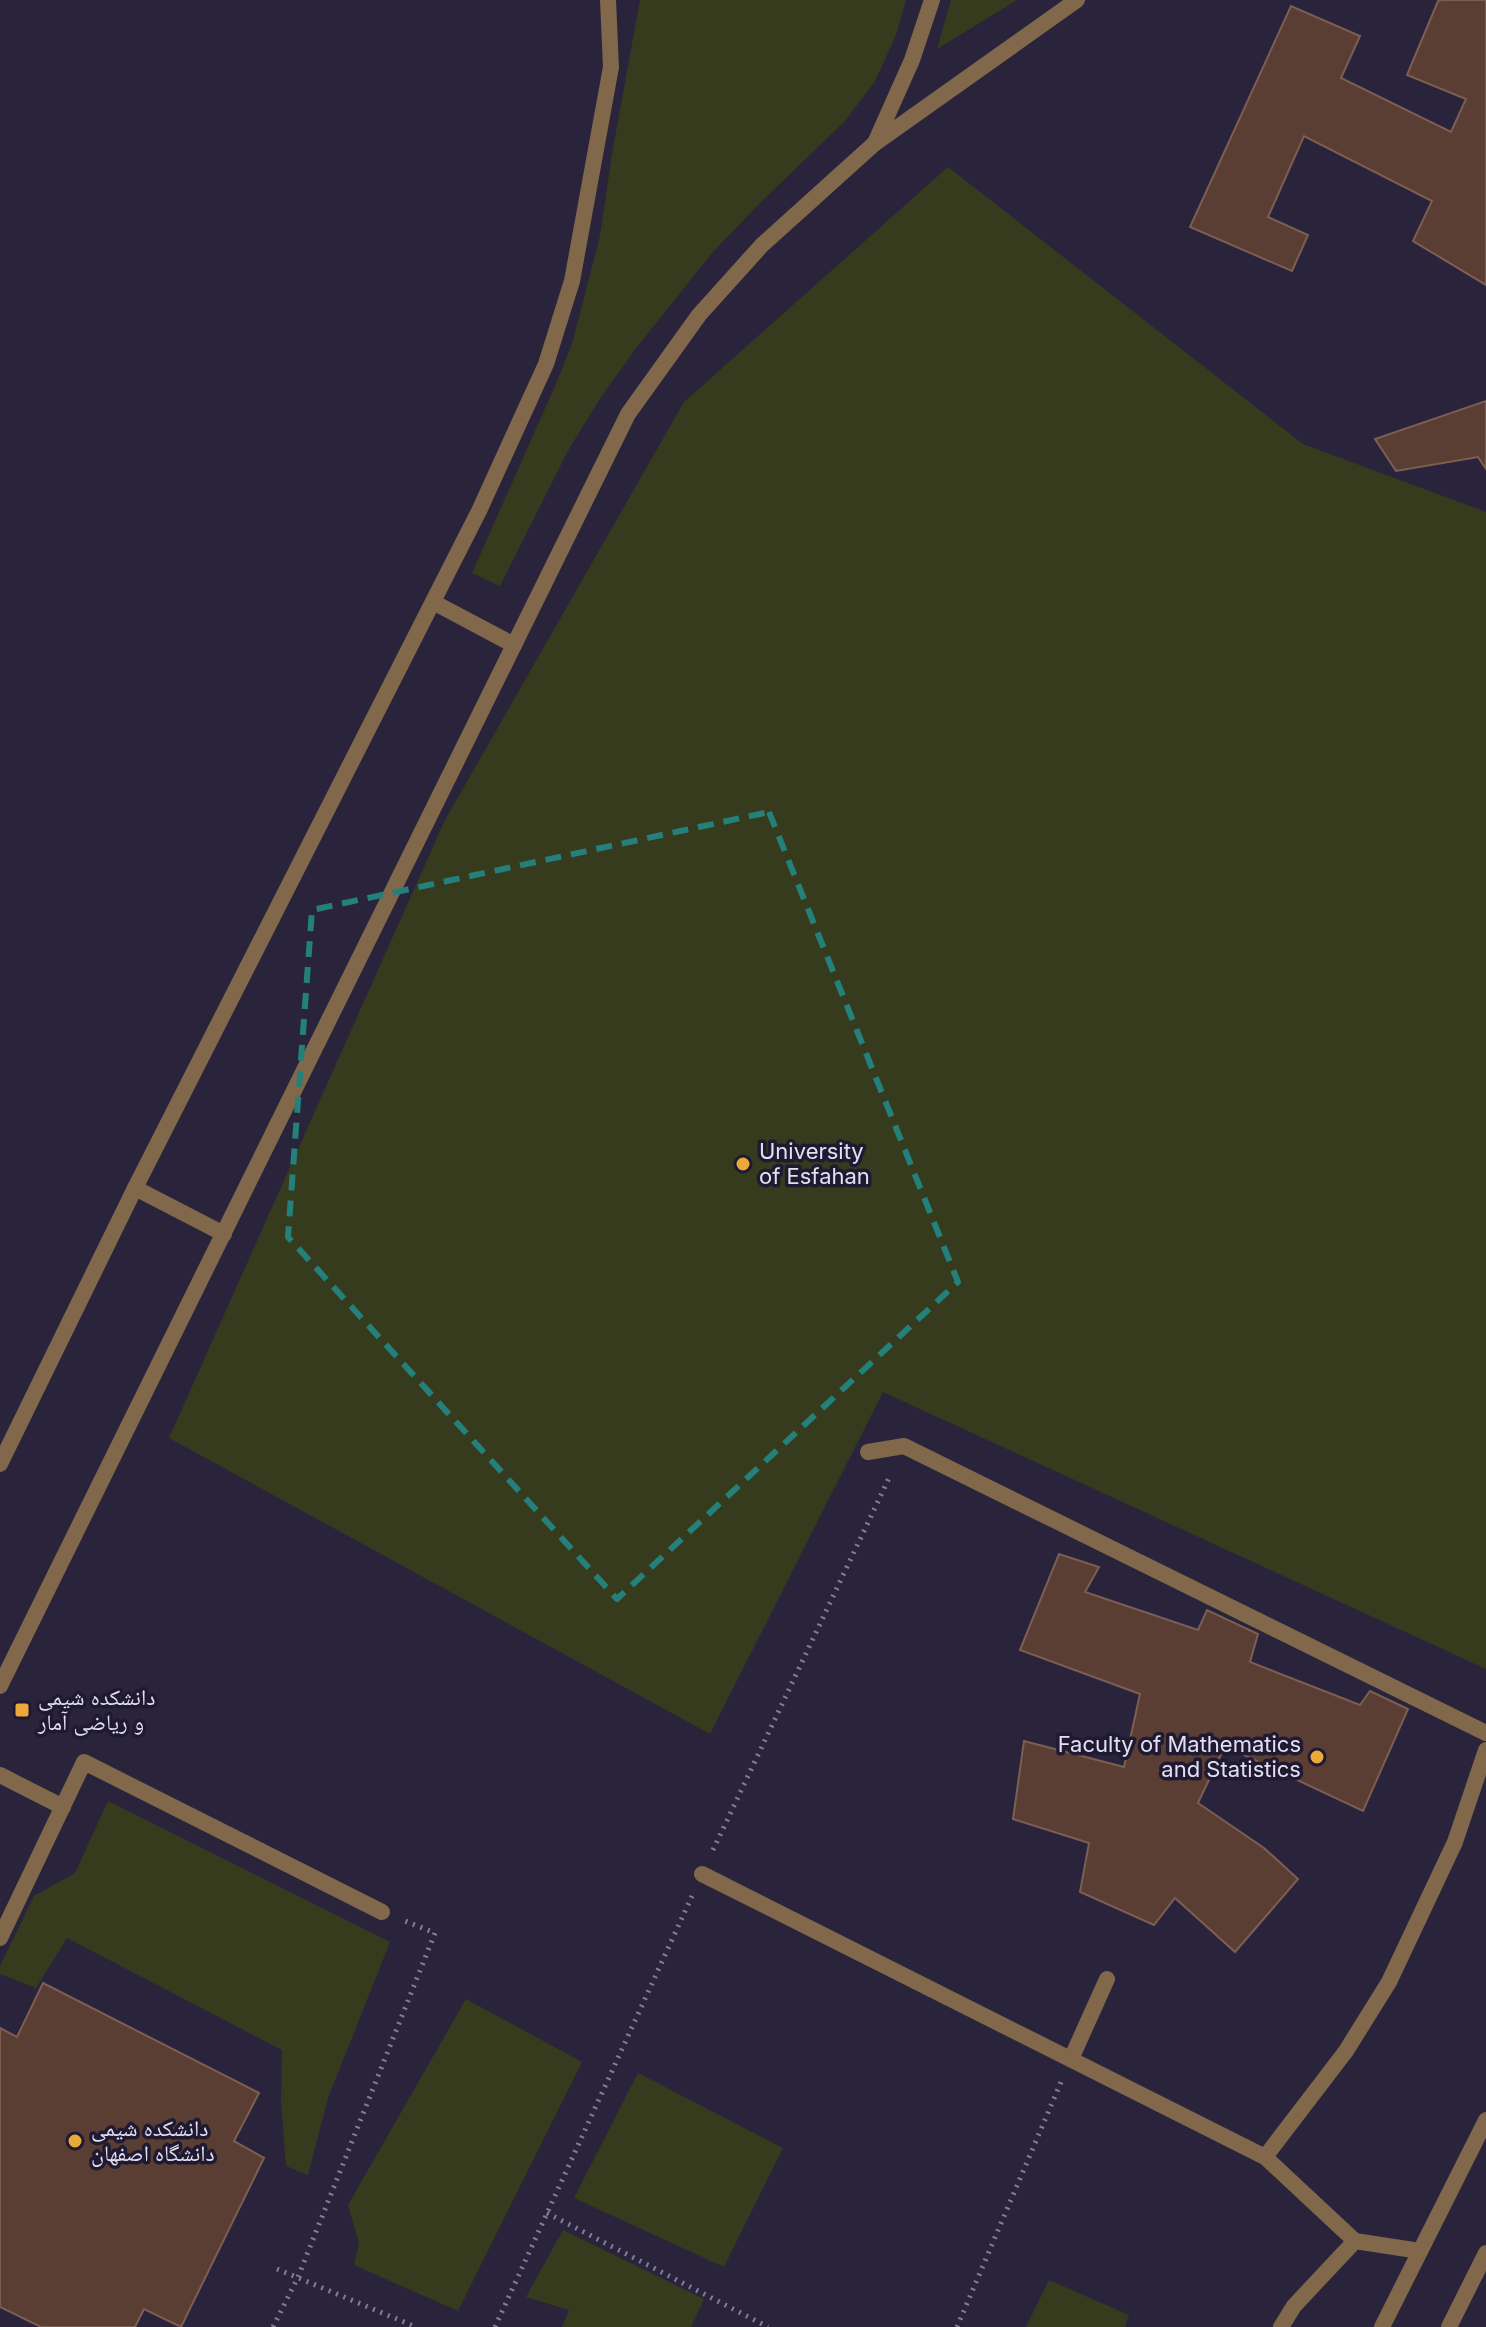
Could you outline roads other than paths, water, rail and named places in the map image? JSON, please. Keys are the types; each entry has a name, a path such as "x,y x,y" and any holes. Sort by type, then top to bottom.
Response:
{"lane":[{"path":"0,1464 135,1188 479,511 546,364 572,281 611,67 608,0"},
{"path":"874,144 912,60 932,0"},
{"path":"0,1686 628,414 699,315 762,245 874,144 1077,0"},
{"path":"433,602 514,645"},
{"path":"135,1188 224,1234"},
{"path":"868,1452 904,1446 1486,1733"},
{"path":"1265,2157 1346,2051 1389,1982 1455,1842 1486,1750"},
{"path":"0,1938 84,1762 382,1912"},
{"path":"0,1775 63,1807"},
{"path":"702,1874 1265,2157 1355,2241 1420,2251"},
{"path":"1071,2059 1107,1979"},
{"path":"1382,2327 1486,2120"},
{"path":"1281,2327 1294,2306 1355,2241"},
{"path":"1449,2327 1486,2253"}],"place":[{"name":"University of Esfahan","path":"743,1164"},
{"name":"دانشکده شیمی و ریاضی آمار","path":"22,1710"},
{"name":"Faculty of Mathematics and Statistics","path":"1317,1757"},
{"name":"دانشکده شیمی دانشگاه اصفهان","path":"75,2141"}]}
